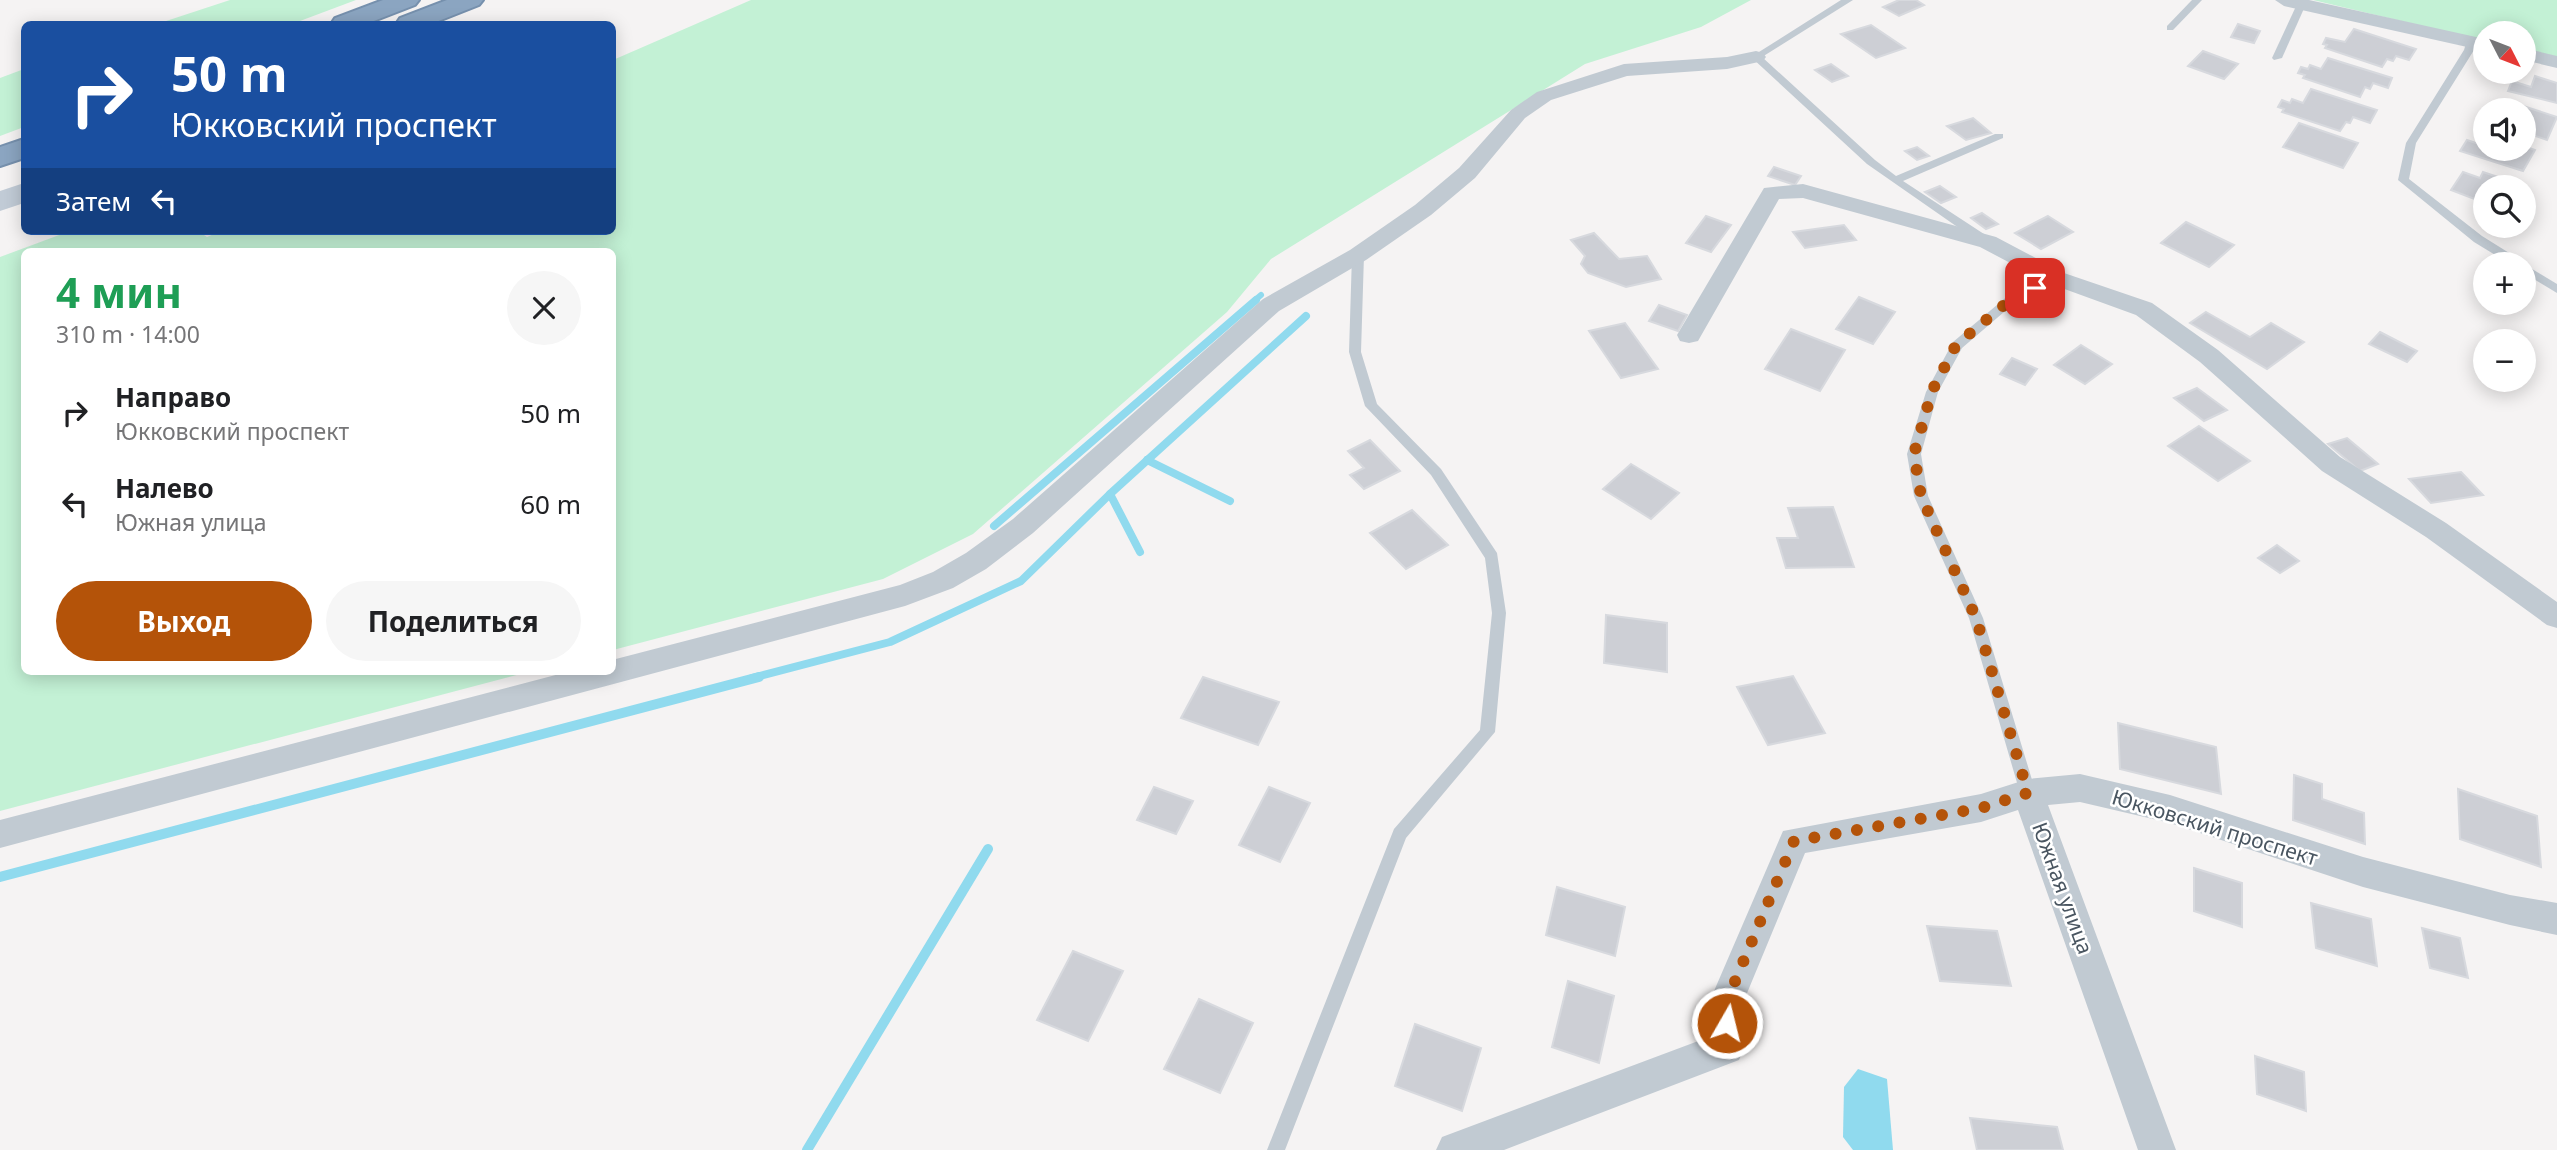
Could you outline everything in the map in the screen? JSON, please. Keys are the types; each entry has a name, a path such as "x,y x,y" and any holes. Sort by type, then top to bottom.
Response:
{"highway":[{"path":"374,21 413,17 470,0"},
{"path":"0,157 21,149"},
{"path":"0,180 21,172"}],"street":[{"path":"2292,2 2473,42"},
{"path":"616,671 905,595 943,580 975,561 1023,526 1271,305 1358,255 1423,210 1467,173 1518,114 1544,96 1624,71 1652,66 1727,63 1756,57"},
{"path":"2536,57 2557,62"},
{"path":"1689,335 1773,192 1803,191 1988,242 2056,278 2144,309 2209,356 2330,464 2436,530 2557,617"},
{"path":"0,202 21,193"},
{"path":"0,834 602,675"},
{"name":"Юкковский проспект","path":"1455,1150 1726,1048 1728,998 1794,841 1981,808 2028,793 2080,788 2170,809 2363,872 2510,910 2557,919"},
{"name":"Южная улица","path":"2028,793 2157,1150"}],"lane":[{"path":"1848,0 1756,57 1871,162 1988,242"},
{"path":"2170,28 2197,0"},
{"path":"2277,58 2292,2"},
{"path":"2473,47 2411,144 2403,180 2478,239 2499,252"},
{"path":"1895,180 1998,136"},
{"path":"1276,1150 1400,834 1487,732 1499,613 1492,557 1436,472 1371,405 1355,352 1358,255"},
{"path":"2536,276 2557,289"},
{"name":"Южная улица","path":"2028,793 1976,618 1921,496 1914,454 1932,391 1956,345 2014,297 2056,278"}],"green space":[{"path":"230,0 356,0 300,21 166,21"},
{"path":"751,0 1751,0 1701,27 1585,64 1271,259 1227,312 973,534 883,579 616,649 616,248 24,248 59,235 616,235 616,59"},
{"path":"2313,0 2557,0 2557,58 2536,53 2536,21 2473,21 2473,38"},
{"path":"21,70 21,128 0,136 0,78"},
{"path":"21,249 21,675 517,675 0,811 0,257"}],"water":[{"path":"1858,1069 1887,1079 1893,1150 1853,1150 1843,1137 1844,1087"}],"building":[{"path":"1899,0 1916,0 1924,5 1899,16 1883,7"},
{"path":"2238,24 2260,31 2254,43 2231,37"},
{"path":"1871,25 1905,48 1876,58 1841,34"},
{"path":"2354,29 2416,49 2409,60 2396,56 2393,61 2387,59 2382,67 2325,48 2327,45 2323,44 2326,38 2345,42"},
{"path":"2203,51 2238,64 2224,79 2188,66"},
{"path":"2328,58 2392,78 2388,88 2373,83 2370,89 2365,87 2360,97 2303,78 2305,75 2298,73 2301,67 2308,69 2310,65 2321,69"},
{"path":"1831,64 1848,76 1832,82 1815,70"},
{"path":"2536,76 2557,83 2557,103 2508,91 2511,84 2531,87 2536,84"},
{"path":"2311,89 2377,110 2370,123 2353,117 2340,131 2282,112 2284,109 2278,107 2282,100 2290,103 2292,99 2303,103"},
{"path":"2536,110 2557,117 2547,140 2536,136"},
{"path":"1973,118 1991,133 1966,140 1947,126"},
{"path":"2299,123 2358,143 2343,168 2283,147"},
{"path":"2467,140 2473,142 2473,155 2460,151"},
{"path":"1917,147 1929,156 1917,160 1905,151"},
{"path":"2492,161 2529,161 2523,171"},
{"path":"1774,167 1801,176 1795,185 1768,176"},
{"path":"2463,172 2473,176 2473,198 2451,190"},
{"path":"1940,186 1956,197 1941,203 1925,192"},
{"path":"1982,213 1998,224 1986,229 1971,218"},
{"path":"1706,216 1731,225 1711,252 1686,243"},
{"path":"2048,216 2073,232 2041,249 2015,233"},
{"path":"2186,222 2234,245 2209,267 2161,243"},
{"path":"1844,225 1856,240 1805,248 1793,232"},
{"path":"1594,233 1619,259 1647,256 1661,279 1626,287 1588,273 1581,264 1585,256 1571,240"},
{"path":"1859,297 1895,312 1873,344 1836,329"},
{"path":"1659,305 1687,315 1678,331 1649,321"},
{"path":"2206,312 2250,337 2271,323 2304,342 2267,369 2190,323"},
{"path":"1625,323 1658,369 1621,378 1589,331"},
{"path":"1791,329 1845,350 1820,391 1765,369"},
{"path":"2380,332 2417,351 2407,362 2369,344"},
{"path":"2081,345 2112,364 2085,384 2054,365"},
{"path":"2012,358 2037,369 2025,385 2000,374"},
{"path":"2197,388 2227,410 2204,421 2174,398"},
{"path":"2199,426 2250,461 2218,481 2168,446"},
{"path":"2347,438 2378,464 2360,471 2328,444"},
{"path":"1370,440 1400,471 1364,489 1350,475 1364,468 1348,451"},
{"path":"1631,464 1679,493 1651,519 1603,489"},
{"path":"2461,472 2483,495 2431,503 2409,479"},
{"path":"1833,507 1854,567 1786,568 1777,538 1798,538 1788,508"},
{"path":"1412,510 1448,545 1406,569 1370,533"},
{"path":"2277,545 2299,561 2280,573 2258,558"},
{"path":"1606,615 1667,623 1667,672 1604,663"},
{"path":"1793,676 1825,733 1768,745 1737,687"},
{"path":"1203,677 1279,702 1258,745 1181,718"},
{"path":"2118,723 2216,747 2221,794 2120,769"},
{"path":"2294,775 2322,784 2322,799 2364,813 2365,844 2293,820"},
{"path":"1154,787 1193,801 1176,834 1137,820"},
{"path":"1269,787 1310,803 1280,862 1239,845"},
{"path":"2458,789 2537,816 2541,867 2460,839"},
{"path":"2194,868 2242,883 2242,927 2194,911"},
{"path":"1557,887 1625,907 1615,956 1546,935"},
{"path":"2311,903 2371,919 2377,966 2316,948"},
{"path":"1927,926 1997,931 2011,986 1940,981"},
{"path":"2422,928 2460,938 2468,978 2430,968"},
{"path":"1073,951 1123,971 1088,1041 1037,1020"},
{"path":"1568,981 1614,996 1599,1063 1552,1047"},
{"path":"1199,999 1253,1023 1220,1093 1164,1069"},
{"path":"1415,1024 1481,1048 1462,1111 1395,1086"},
{"path":"2255,1056 2304,1072 2306,1111 2257,1094"},
{"path":"1970,1118 2057,1127 2063,1150 1977,1150"}],"waterway":[{"path":"1254,301 1261,295"},
{"path":"994,526 1256,300"},
{"path":"1147,460 1306,316"},
{"path":"1110,494 1147,460"},
{"path":"1147,460 1230,501"},
{"path":"752,678 890,642 1021,581 1110,494"},
{"path":"1110,494 1140,552"},
{"path":"0,877 759,677"},
{"path":"807,1150 988,849"}],"route":[{"path":"1727,1023 1728,998 1794,841 1981,808 2028,793 1976,618 1921,496 1914,454 1932,391 1956,345 2014,297 2035,288"}]}
